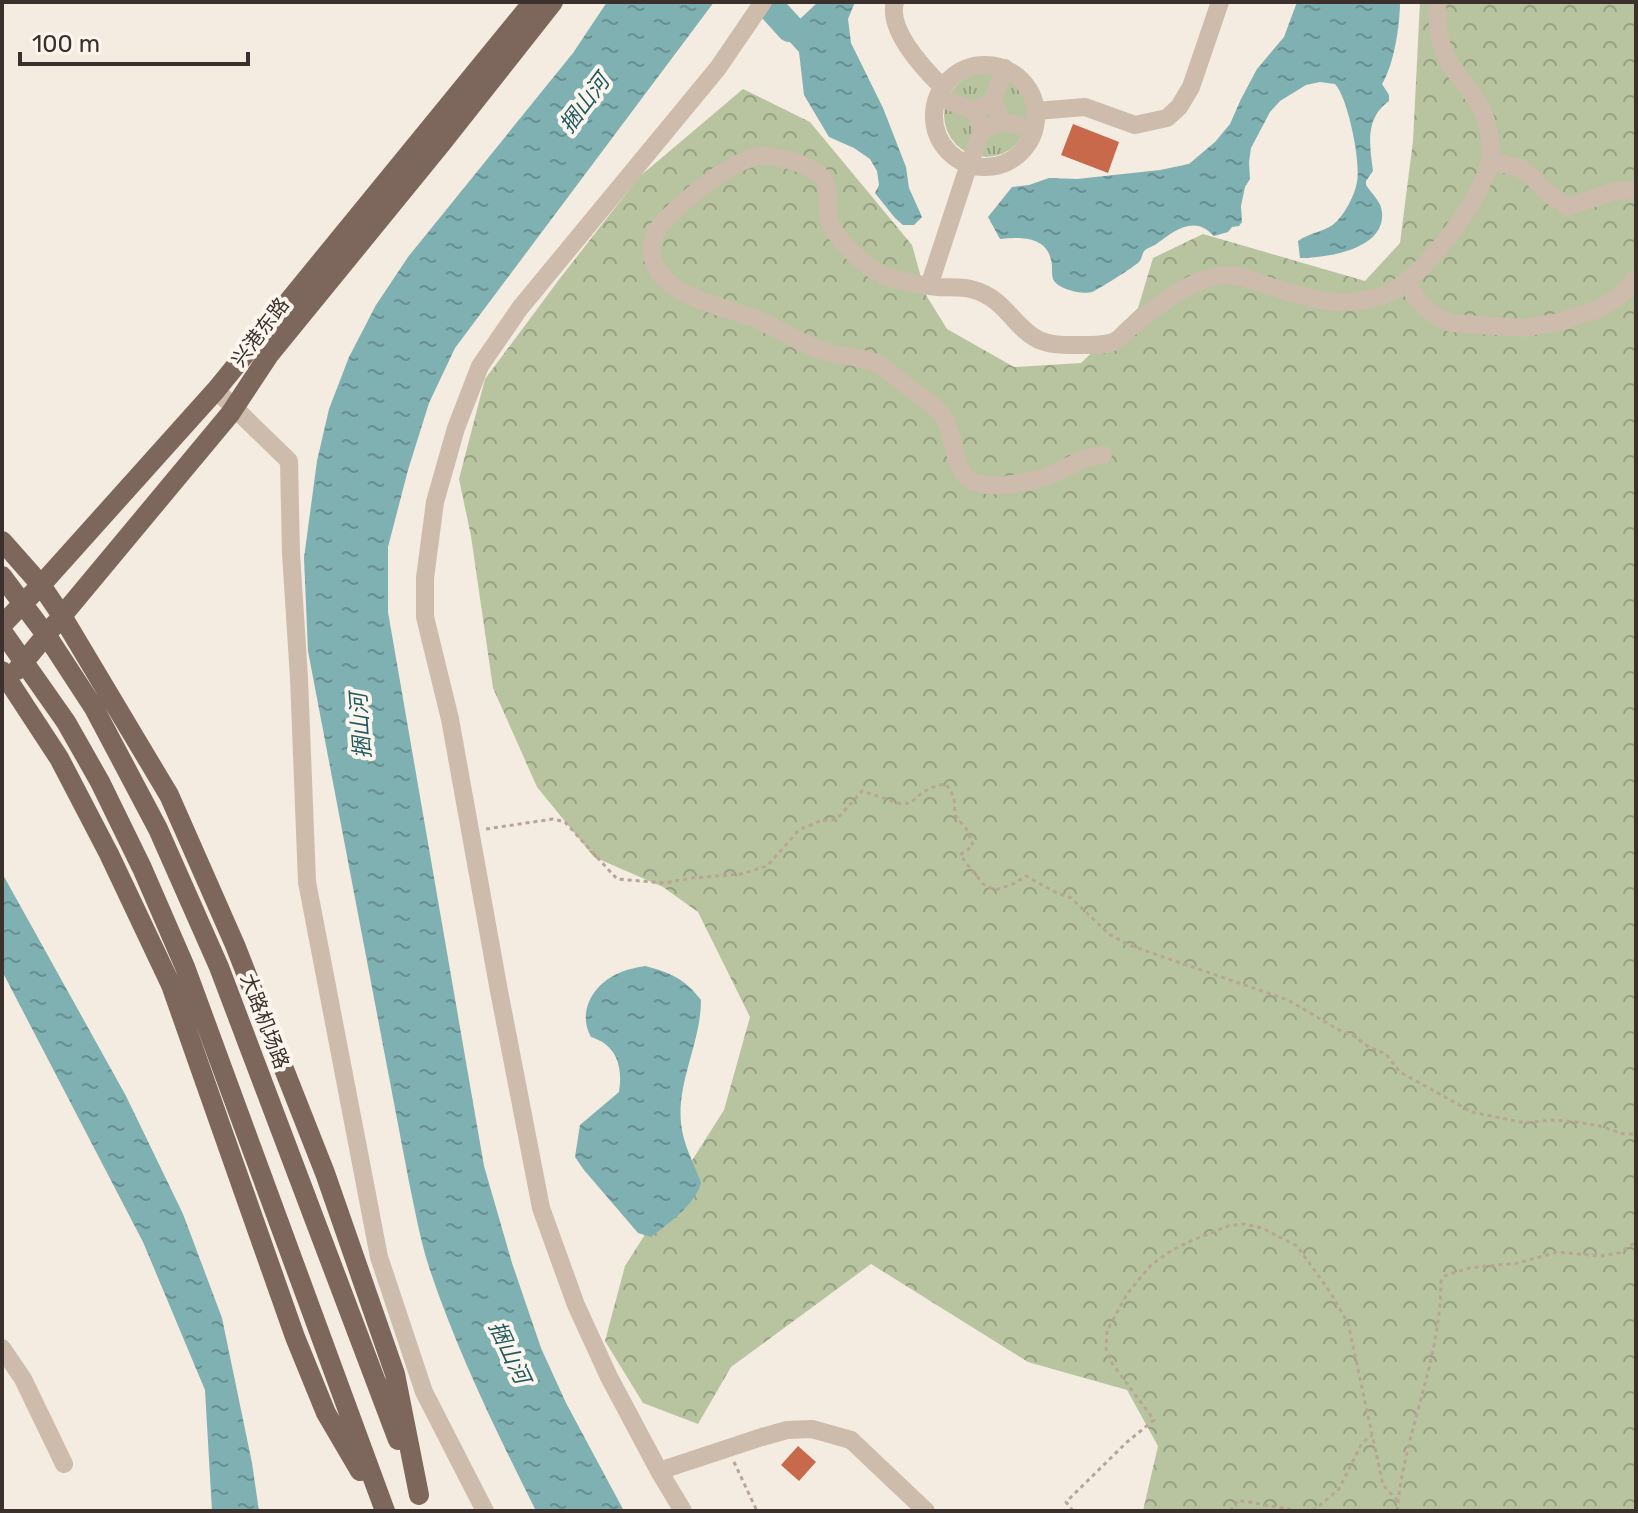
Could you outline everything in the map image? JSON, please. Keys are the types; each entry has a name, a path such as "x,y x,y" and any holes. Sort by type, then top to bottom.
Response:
{"main road":[{"name":"兴港东路","path":"2,628 216,390 533,2"},
{"name":"兴港东路","path":"4,680 62,616 235,407 269,355 553,2"},
{"path":"2,541 41,585 62,616 169,795 235,945 325,1173 395,1374 422,1503"},
{"name":"大路机场路","path":"2,576 49,639 101,720 158,829 219,967 422,1503"},
{"path":"2,628 66,722 100,782 185,967 384,1511"},
{"path":"4,680 59,758 171,985 300,1349 326,1413 384,1511"}],"street":[{"path":"683,1511 602,1363 576,1305 541,1208 450,719 425,617 425,578 435,502 456,428 480,366 520,308 718,68 763,2"},
{"path":"895,2 895,23 900,35 940,92 987,116 1035,121 1070,107 1085,107 1135,125 1167,118 1179,107 1191,87 1220,2"},
{"path":"1103,455 1092,456 1053,474 1021,483 978,484 967,479 961,470 943,416 917,392 867,359 827,353 760,321 680,292 656,269 651,255 653,237 660,225 704,186 725,172 767,155 794,161 819,175 827,185 828,219 856,256 870,267 884,276 929,286 974,290 988,296 1033,336 1056,345 1114,343 1131,327 1194,282 1212,276 1240,276 1301,296 1337,302 1385,295 1407,281 1468,210 1490,160 1490,135 1485,115 1445,55 1437,2"},
{"path":"982,64 1005,68 1016,73 1028,86 1035,101 1035,121 1025,149 1012,160 996,166 969,164 950,153 940,139 935,124 935,107 940,92 951,77 966,68 982,64"},
{"path":"929,286 1005,68"},
{"path":"1490,160 1520,168 1567,207 1615,191 1636,190"},
{"path":"1407,281 1424,307 1451,323 1524,328 1559,322 1599,309 1620,296 1636,278"},
{"path":"216,390 289,461 307,882 379,1257 424,1392 485,1511"},
{"path":"2,1348 23,1379 64,1464"},
{"path":"659,1471 774,1433 812,1429 851,1440 926,1511"}],"path":[{"path":"471,831 553,819 565,822 617,879 665,883 741,874 767,866 799,830 820,821 837,819 862,791 901,804 911,803 934,786 946,784 954,797 955,815 968,831 973,846 960,855 983,884 995,890 1026,876 1071,898 1109,934 1129,945 1288,1000 1386,1054 1400,1072 1472,1112 1525,1123 1553,1120 1576,1122 1636,1134"},
{"path":"1073,1511 1066,1502 1154,1420 1111,1362 1106,1349 1107,1331 1127,1294 1151,1265 1169,1252 1205,1234 1244,1224 1262,1228 1297,1246 1348,1323 1383,1485 1398,1501"},
{"path":"1397,1511 1400,1481 1433,1352 1441,1281 1445,1276 1469,1268 1518,1263 1558,1252 1600,1256 1619,1253 1636,1242"},
{"path":"1313,1511 1339,1489 1362,1443 1372,1435"},
{"path":"729,1451 757,1511"},
{"path":"1230,1511 1238,1500 1299,1511"}],"green space":[{"path":"1420,2 1636,2 1636,1511 1143,1511 1158,1446 1127,1390 1028,1362 871,1264 731,1367 698,1424 643,1403 605,1341 625,1266 724,1110 750,1017 698,912 663,887 594,857 537,787 493,688 471,536 459,479 485,379 639,177 743,89 810,122 912,245 926,295 947,329 1014,367 1081,363 1138,308 1153,258 1203,234 1365,281 1400,243 1413,141"},
{"path":"986,73 1009,80 1021,92 1028,115 1021,138 1009,150 986,157 963,150 951,138 944,115 951,92 963,80"}],"water":[{"name":"捆山河","path":"607,2 714,2 455,348 429,403 388,547 388,612 484,1166 541,1348 566,1403 624,1511 536,1511 464,1360 420,1235 308,651 304,558 317,461 329,409 349,357 376,305 408,257 573,53"},
{"path":"818,2 855,2 848,19 851,43 883,108 906,167 909,188 922,217 914,225 903,225 895,218 875,193 879,185 877,171 870,159 829,137 804,95 799,52 788,40 779,36 792,17 800,19"},
{"path":"1297,2 1400,2 1396,44 1382,84 1389,101 1376,116 1370,133 1373,171 1366,185 1378,201 1382,213 1374,235 1364,243 1339,253 1300,258 1298,241 1337,221 1350,203 1357,182 1355,146 1340,91 1335,84 1320,82 1306,85 1280,101 1270,112 1251,148 1250,179 1241,206 1242,222 1228,232 1214,236 1207,229 1192,225 1177,230 1145,250 1140,261 1131,268 1088,293 1055,283 1048,252 1038,242 1024,238 1000,239 988,217 1012,187 1049,178 1077,179 1189,164 1215,142 1230,124 1257,69 1284,37"},
{"path":"2,873 126,1096 183,1214 222,1318 259,1511 212,1511 205,1390 143,1242 2,971"},
{"path":"645,966 676,977 701,1000 682,1092 681,1123 701,1183 687,1206 651,1237 638,1233 575,1157 580,1125 619,1092 620,1083 619,1066 612,1051 591,1037 587,1028 589,1002 605,981"}],"building":[{"path":"1073,124 1119,142 1108,173 1061,155"},
{"path":"798,1446 816,1462 799,1481 781,1465"}],"waterway":[{"path":"770,6 790,28"}]}
